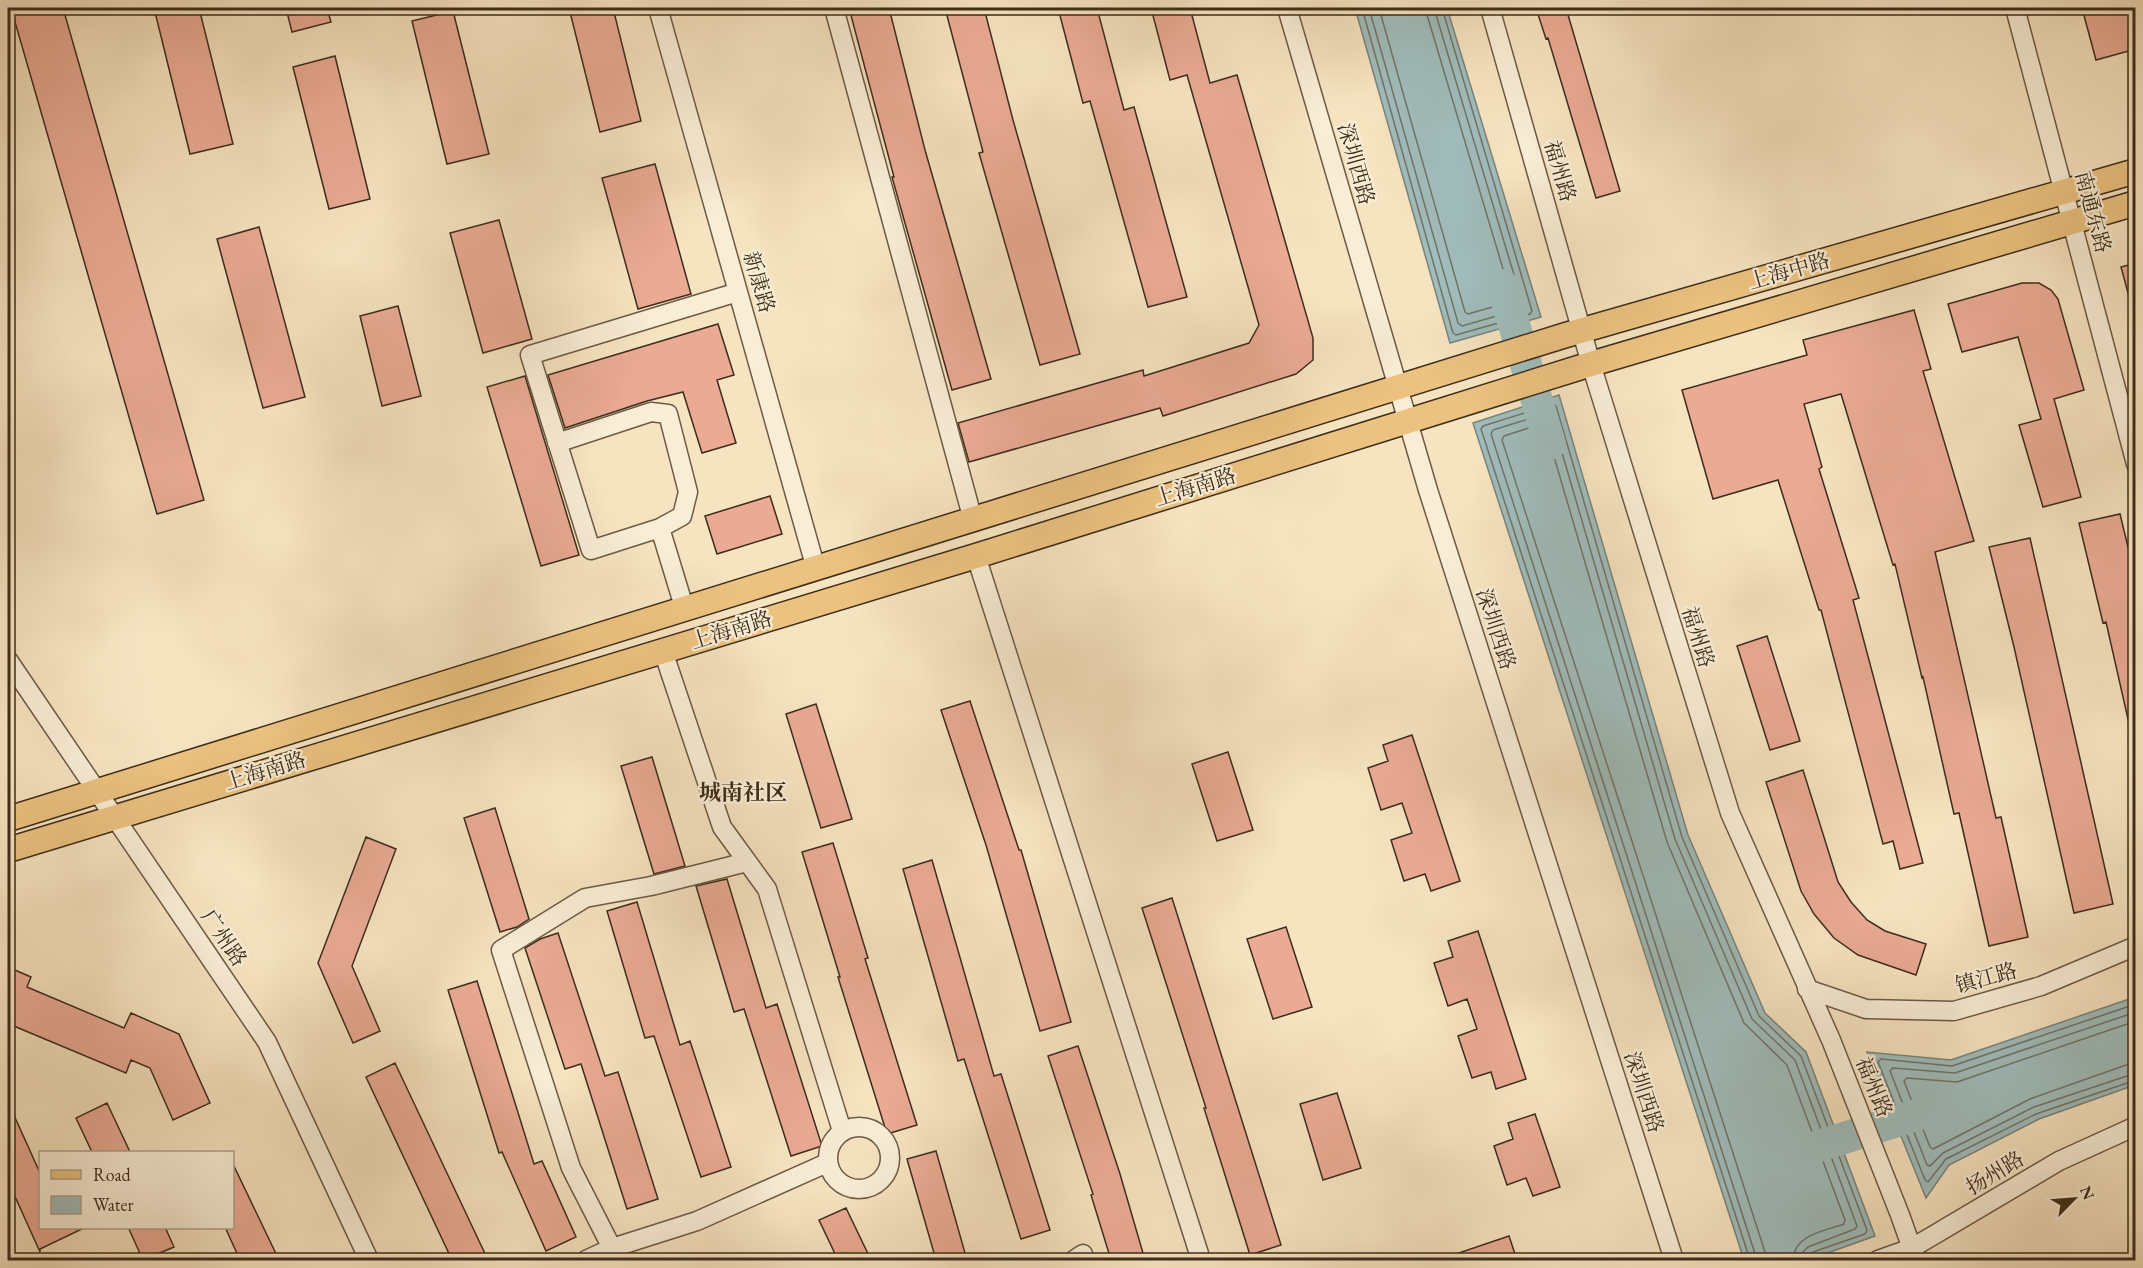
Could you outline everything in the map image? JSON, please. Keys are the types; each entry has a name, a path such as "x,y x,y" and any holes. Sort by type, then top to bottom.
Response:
{"main road":[{"name":"上海中路","path":"1443,372 1574,332 2136,171"},
{"name":"上海中路","path":"1453,408 1583,367 2136,203"},
{"name":"上海南路","path":"8,819 1443,372"},
{"name":"上海南路","path":"8,850 976,556 1453,408"}],"street":[{"name":"新康路","path":"658,8 816,569"},
{"path":"834,8 973,520"},
{"name":"深圳西路","path":"1287,8 1407,421 1674,1260"},
{"name":"福州路","path":"1490,8 1583,367 1730,813 1831,1040 1914,1254"},
{"name":"南通东路","path":"2015,8 2136,464"},
{"path":"557,442 651,412 668,414 688,492 682,516 660,528 591,550 557,442 530,355 738,292"},
{"path":"660,528 685,610"},
{"path":"976,556 1201,1260"},
{"path":"663,651 722,827 767,889 842,1131"},
{"name":"广州路","path":"8,660 267,1042 369,1260"},
{"path":"615,1254 571,1168 501,950 585,898 747,862"},
{"name":"镇江路","path":"1807,989 1866,1009 1954,1011 2041,986 2136,946"},
{"name":"扬州路","path":"1880,1259 1914,1254 2059,1161 2136,1126"},
{"path":"852,1127 873,1130 882,1137 890,1156 885,1177 867,1189 846,1188 837,1182 827,1163 830,1145 842,1131 852,1127"},
{"path":"586,1260 615,1254 697,1221 827,1163"}],"water":[{"path":"1355,8 1447,8 1541,317 1450,343"},
{"path":"1559,395 1688,835 1765,1013 1806,1052 1875,1236 1808,1260 1744,1260 1473,423"},
{"path":"2135,997 2135,1085 2039,1119 1949,1165 1926,1198 1867,1052 1951,1060"}],"building":[{"path":"11,8 63,8 204,500 157,514"},
{"path":"154,8 199,8 233,144 190,154"},
{"path":"286,8 327,8 331,22 292,32"},
{"path":"569,8 613,8 641,121 600,132"},
{"path":"849,8 889,8 925,150 991,379 952,390 892,177 894,177"},
{"path":"945,8 984,8 1013,120 1080,354 1040,365 979,153 983,152"},
{"path":"1058,8 1097,8 1124,110 1134,107 1187,297 1148,307 1090,101 1083,103"},
{"path":"1151,8 1190,8 1210,83 1237,75 1313,338 1313,360 1296,374 1163,416 1160,408 969,462 958,423 1143,370 1144,376 1249,343 1259,325 1187,75 1170,80"},
{"path":"1536,8 1566,8 1620,191 1596,198 1548,38 1546,39"},
{"path":"2082,8 2136,8 2136,49 2096,60"},
{"path":"453,11 489,154 447,164 412,21"},
{"path":"335,56 370,199 329,209 293,67"},
{"path":"655,164 691,294 638,309 602,178"},
{"path":"499,220 532,339 483,353 450,233"},
{"path":"259,227 305,397 263,408 217,239"},
{"path":"2136,263 2136,304 2131,304 2121,267"},
{"path":"2022,283 2039,283 2051,290 2058,299 2084,390 2054,399 2081,497 2043,507 2019,425 2041,419 2018,337 1962,352 1948,304"},
{"path":"398,306 421,396 382,406 360,316"},
{"path":"1914,310 1931,369 1923,371 1974,541 1935,552 1996,818 2001,817 2028,937 1989,946 1959,813 1954,814 1895,564 1893,565 1841,394 1804,404 1822,467 1819,469 1859,598 1853,600 1923,863 1900,869 1893,841 1883,844 1821,610 1819,610 1778,480 1713,499 1682,390 1807,355 1803,340"},
{"path":"718,324 734,375 717,380 736,443 702,453 683,392 647,401 565,428 548,375"},
{"path":"525,376 579,555 541,566 487,387"},
{"path":"770,496 782,534 717,554 705,516"},
{"path":"2120,514 2136,580 2136,727 2130,728 2106,622 2103,623 2079,523"},
{"path":"2030,538 2113,904 2074,913 1989,547"},
{"path":"1767,636 1800,741 1770,750 1737,646"},
{"path":"970,701 1019,850 1021,850 1071,1022 1040,1031 986,845 941,710"},
{"path":"816,704 852,819 821,828 786,714"},
{"path":"1412,735 1460,881 1431,891 1425,874 1404,881 1391,840 1412,833 1402,803 1381,810 1368,768 1388,761 1383,745"},
{"path":"1228,752 1253,830 1217,841 1192,764"},
{"path":"652,757 685,866 654,874 621,766"},
{"path":"1803,770 1838,882 1851,902 1867,920 1885,931 1926,944 1916,975 1858,955 1834,938 1814,914 1801,891 1766,782"},
{"path":"495,808 529,919 517,927 500,932 464,818"},
{"path":"366,837 396,849 352,966 380,1031 353,1043 318,963"},
{"path":"833,843 868,958 865,959 917,1125 887,1134 802,852"},
{"path":"932,860 994,1076 1001,1074 1050,1230 1021,1239 964,1059 958,1061 903,869"},
{"path":"727,879 766,1008 777,1004 822,1146 791,1156 744,1009 734,1012 696,886"},
{"path":"1172,898 1281,1245 1250,1255 1142,908"},
{"path":"637,902 680,1045 690,1041 731,1167 701,1177 654,1036 645,1038 607,911"},
{"path":"1286,927 1312,1007 1273,1019 1247,939"},
{"path":"1478,931 1526,1079 1496,1089 1491,1072 1472,1078 1458,1036 1477,1029 1467,999 1448,1006 1434,963 1453,957 1448,941"},
{"path":"558,933 605,1076 618,1072 658,1199 627,1209 581,1064 565,1069 525,948 540,939"},
{"path":"8,967 31,977 27,987 124,1028 131,1013 179,1034 210,1103 173,1120 150,1068 131,1060 126,1073 9,1024 14,1013 8,1010"},
{"path":"477,981 534,1164 542,1161 576,1237 546,1251 502,1152 499,1153 448,990"},
{"path":"1078,1046 1120,1174 1145,1260 1111,1260 1091,1195 1093,1194 1048,1056"},
{"path":"395,1063 488,1260 452,1260 366,1077"},
{"path":"1337,1093 1361,1168 1323,1180 1300,1104"},
{"path":"8,1102 39,1171 39,1229 82,1229 40,1249 40,1252 8,1181"},
{"path":"107,1103 130,1151 92,1151 76,1118"},
{"path":"1535,1114 1560,1187 1533,1196 1526,1178 1507,1185 1494,1146 1513,1139 1508,1123"},
{"path":"936,1151 967,1260 936,1260 907,1159"},
{"path":"234,1166 279,1260 240,1260 226,1229 234,1229"},
{"path":"846,1208 871,1260 838,1260 819,1220"},
{"path":"129,1229 166,1229 174,1247 143,1260"},
{"path":"1509,1236 1517,1260 1444,1260 1444,1258"}],"waterway":[{"path":"1502,285 1550,444"},
{"path":"1800,1152 1935,1109"}],"district":[{"name":"城南社区","path":"743,792"}]}
